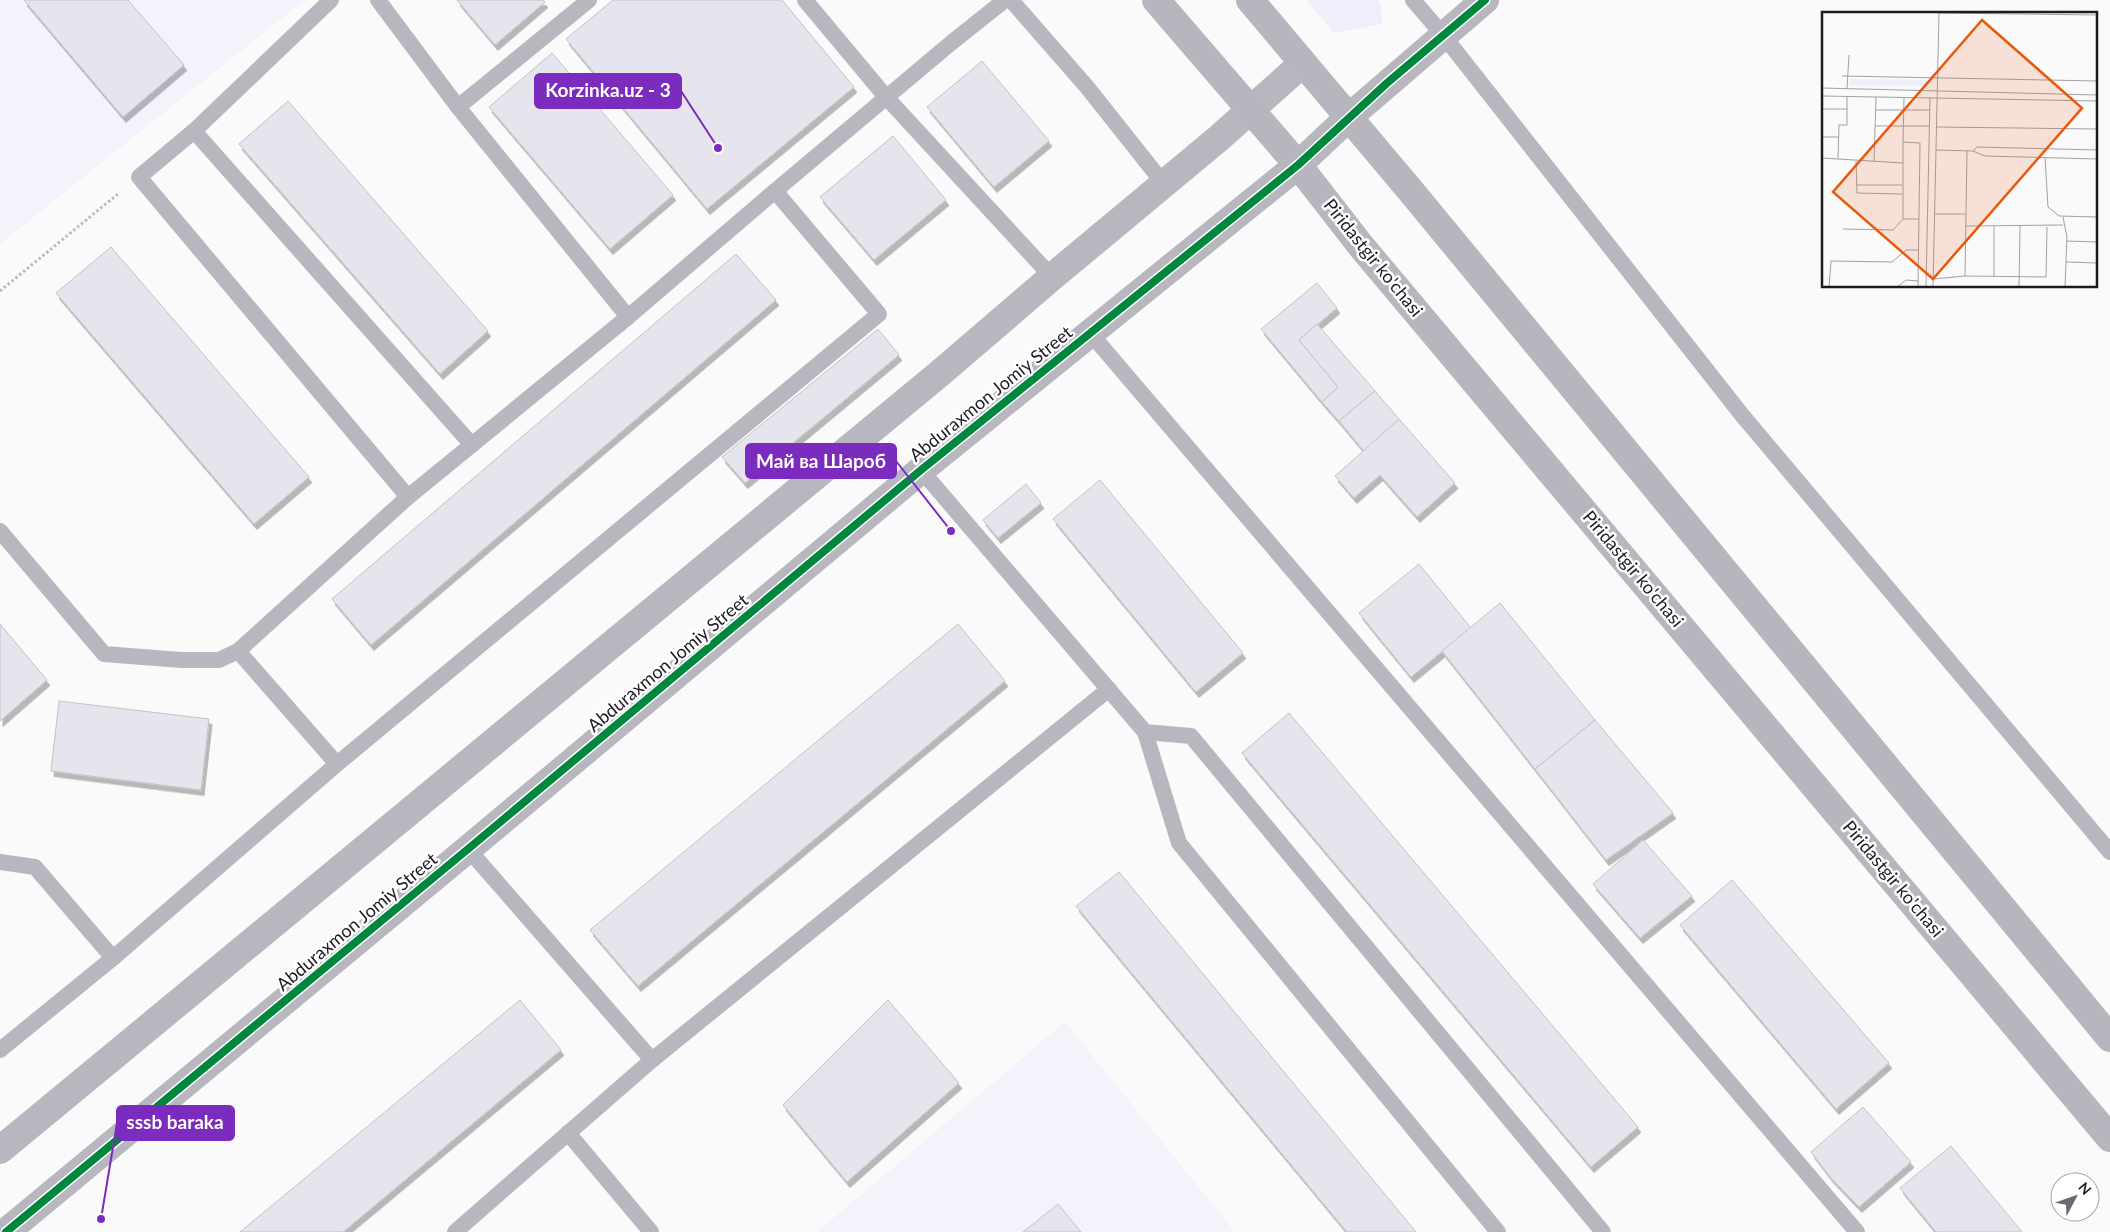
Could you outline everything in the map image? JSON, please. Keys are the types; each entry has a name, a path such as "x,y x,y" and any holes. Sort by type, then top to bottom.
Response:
{"main road":[{"name":"Piridastgir ko'chasi","path":"1156,0 1298,165 1361,246 2110,1138"},
{"path":"1250,0 1349,117 2110,1038"}],"street":[{"name":"Abduraxmon Jomiy Street","path":"6,1232 468,850 921,470 1298,165 1349,117 1485,0"},
{"path":"0,1150 931,380 1164,184 1303,63"}],"lane":[{"path":"331,0 194,131 139,177 408,497"},
{"path":"378,0 458,107 628,317"},
{"path":"458,107 589,0"},
{"path":"805,0 886,97 1052,277"},
{"path":"0,531 104,654 181,660 219,660 238,652 408,497 628,317 886,97 1005,0"},
{"path":"1011,0 1087,87 1164,184"},
{"path":"1413,0 1443,35 1742,415 2110,852"},
{"path":"194,131 472,444"},
{"path":"0,1050 112,958 337,764 879,314 775,191"},
{"path":"1091,334 1857,1232"},
{"path":"921,470 1145,732 1179,844 1498,1232"},
{"path":"238,652 337,764"},
{"path":"455,1232 652,1060 1109,689"},
{"path":"1145,732 1191,736 1603,1232"},
{"path":"468,850 652,1060"},
{"path":"0,862 35,867 112,958"},
{"path":"568,1133 651,1232"}],"path":[{"path":"0,291 139,177"}],"shaded area":[{"path":"0,0 301,0 302,2 0,244"},
{"path":"1306,0 1377,0 1381,4 1382,24 1334,33"},
{"path":"1065,1022 1235,1232 817,1232"}],"building":[{"path":"24,0 128,0 184,65 123,117"},
{"path":"457,0 543,0 545,2 495,45"},
{"path":"613,0 782,0 854,87 707,209 566,39"},
{"path":"552,53 673,195 610,249 489,107"},
{"path":"982,61 1049,141 994,187 927,107"},
{"path":"288,101 488,331 440,374 239,144"},
{"path":"893,136 946,200 874,260 820,197"},
{"path":"111,247 309,477 254,524 56,293"},
{"path":"736,254 776,300 371,645 332,599"},
{"path":"1317,283 1337,308 1299,340 1338,387 1322,402 1261,329"},
{"path":"1317,324 1375,391 1339,421 1322,402 1338,387 1299,340"},
{"path":"878,329 899,355 745,483 722,457"},
{"path":"1375,391 1399,419 1364,451 1339,421"},
{"path":"1399,419 1455,483 1417,517 1380,475 1354,498 1335,476"},
{"path":"1100,480 1243,653 1196,692 1053,519"},
{"path":"1026,484 1041,503 998,538 983,520"},
{"path":"1419,564 1471,628 1411,677 1359,613"},
{"path":"1500,603 1595,720 1535,769 1442,651"},
{"path":"0,624 47,680 0,721"},
{"path":"958,624 1005,681 638,986 590,930"},
{"path":"59,701 209,719 201,790 51,771"},
{"path":"1289,713 1638,1127 1591,1167 1242,753"},
{"path":"1595,720 1673,813 1606,860 1535,769"},
{"path":"1643,840 1692,896 1640,938 1593,884"},
{"path":"1119,872 1416,1232 1347,1232 1076,906"},
{"path":"1732,880 1889,1063 1836,1109 1680,925"},
{"path":"520,1000 561,1050 343,1232 240,1232"},
{"path":"888,1000 959,1083 847,1182 783,1105"},
{"path":"1863,1107 1911,1162 1859,1207 1831,1178 1811,1152"},
{"path":"1951,1146 2022,1232 1936,1232 1900,1188"},
{"path":"1058,1204 1081,1232 1023,1232"}],"cycle path":[{"path":"6,1232 921,470 1298,165 1387,83 1485,0"}],"place":[{"name":"Korzinka.uz - 3","path":"718,148"},
{"name":"Май ва Шароб","path":"951,531"},
{"name":"sssb baraka","path":"101,1219"}]}
